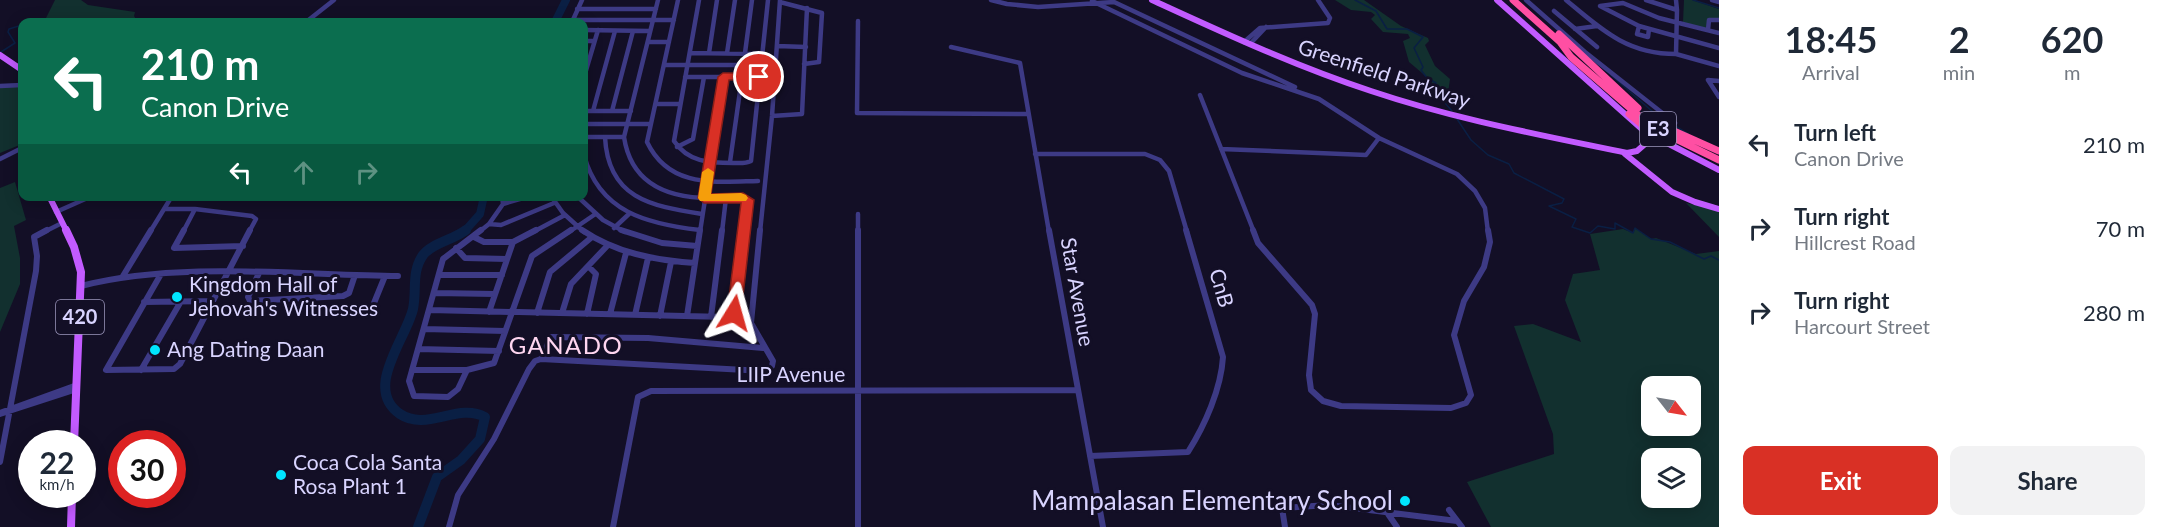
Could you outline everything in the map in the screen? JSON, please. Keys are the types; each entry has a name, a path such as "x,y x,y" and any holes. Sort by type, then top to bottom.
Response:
{"highway":[{"name":"E3","path":"1515,0 1604,86 1655,127 1719,155"},
{"name":"E3","path":"1515,0 1639,109 1661,125 1719,155"},
{"path":"1604,86 1631,115 1652,133 1653,137"}],"main road":[{"name":"Greenfield Parkway","path":"1152,0 1337,80 1407,103 1467,119 1614,151 1630,153 1637,151"},
{"path":"1497,0 1602,96 1653,137 1719,170"},
{"path":"1,55 18,67"},
{"path":"1639,163 1635,156 1637,151 1653,137"},
{"name":"Greenfield Parkway","path":"1614,151 1629,156 1639,163 1669,190 1696,203 1719,209"},
{"name":"420","path":"51,201 77,256 81,287 75,430"},
{"path":"71,527 72,508"}],"street":[{"path":"311,18 334,0"},
{"path":"573,18 582,0"},
{"path":"622,9 624,0"},
{"path":"638,9 641,0"},
{"path":"429,310 711,317 732,315 736,299 746,199 704,198 664,191 647,182 630,164 625,150 624,137 658,0"},
{"path":"678,0 647,142 655,160 674,174 707,181 758,181"},
{"path":"699,0 674,134 677,147 689,157 710,163 751,161 768,0"},
{"path":"709,53 717,0"},
{"path":"727,53 735,0"},
{"path":"745,53 752,0"},
{"path":"991,0 1007,5 1034,7 1092,1 1123,4 1255,66 1330,105 1379,138 1457,174 1475,191 1485,208 1490,242 1484,267 1464,301 1454,335 1471,395 1466,403 1451,408 1341,406 1323,401 1311,390 1309,375 1315,314 1311,305 1258,243 1200,95"},
{"path":"1247,43 1266,27 1329,22 1330,18 1318,0"},
{"path":"1526,0 1585,52 1675,123"},
{"path":"1566,0 1628,48 1657,56 1676,54 1719,66"},
{"path":"1646,0 1677,10"},
{"path":"1676,0 1678,36 1676,54"},
{"path":"1712,0 1719,2"},
{"path":"449,527 450,512 456,495 490,448 528,369 535,361 542,359 766,371 772,366 772,361 751,323 772,116 780,1 822,13 819,62 804,64"},
{"path":"1092,1 1242,73 1310,95"},
{"path":"1719,33 1644,14 1623,3 1600,6 1639,26 1719,48"},
{"path":"772,116 802,114 807,8"},
{"path":"577,9 656,9"},
{"path":"1554,11 1597,47"},
{"path":"588,21 674,20"},
{"path":"1708,30 1709,20 1719,20"},
{"path":"858,21 857,113 1028,114"},
{"path":"1575,29 1598,26"},
{"path":"1639,26 1637,34 1639,36 1648,37 1649,29"},
{"path":"588,30 650,31"},
{"path":"588,59 598,30"},
{"path":"593,111 615,30"},
{"path":"612,111 633,31"},
{"path":"588,41 594,41"},
{"path":"648,42 669,42"},
{"path":"1707,45 1707,51"},
{"path":"777,46 806,47"},
{"path":"951,47 1020,63"},
{"path":"690,53 762,54"},
{"name":"Star Avenue","path":"1020,63 1103,527"},
{"path":"664,66 761,65"},
{"path":"685,77 759,77"},
{"path":"677,147 693,139 704,77"},
{"path":"687,316 723,77"},
{"path":"730,162 742,77"},
{"path":"1719,81 1708,80 1719,97"},
{"path":"0,86 18,85"},
{"path":"656,104 680,104"},
{"path":"588,111 631,111"},
{"path":"588,124 651,124"},
{"path":"605,137 607,164 623,187 639,198 660,207 702,214"},
{"path":"588,138 624,137"},
{"path":"1221,149 1365,155 1379,138"},
{"path":"0,159 18,151"},
{"name":"CnB","path":"1035,154 1145,154 1166,165 1187,227 1223,357 1224,366 1219,382 1188,452 1090,456"},
{"path":"588,174 591,180 611,201 630,213 663,224 700,230"},
{"path":"711,317 726,198"},
{"path":"56,212 81,201"},
{"path":"120,276 169,201"},
{"path":"467,370 459,391 448,398 414,396 409,381 443,259 489,224 503,204 514,201"},
{"path":"581,201 594,215 614,228 653,241 697,246"},
{"path":"489,224 501,225 554,203 576,227 626,253 671,262 695,263"},
{"path":"160,274 105,368 174,369 180,364 243,246 255,218 195,209 164,209"},
{"path":"195,209 174,248 243,246"},
{"path":"614,228 630,213"},
{"path":"858,214 858,527"},
{"path":"474,237 484,242 513,242 565,215"},
{"path":"412,370 467,370 493,364 532,256 594,215"},
{"path":"0,462 36,271 38,256 34,237 62,223"},
{"path":"537,313 550,272 592,237"},
{"path":"489,312 513,242"},
{"path":"562,313 571,284 608,245"},
{"path":"456,248 465,258 507,259"},
{"path":"610,314 626,253"},
{"path":"635,315 648,258"},
{"path":"660,315 671,262"},
{"path":"587,314 596,274 588,266"},
{"path":"81,287 120,276 160,274 259,273 398,276"},
{"path":"259,273 248,297 250,301 343,296 348,293 355,276"},
{"path":"440,275 502,275"},
{"path":"374,303 385,276"},
{"path":"435,292 495,294"},
{"path":"144,302 213,301"},
{"path":"141,370 180,303"},
{"path":"423,329 505,332"},
{"path":"542,359 548,340 554,335 648,338 763,348"},
{"path":"418,349 499,351"},
{"path":"0,413 77,387"},
{"name":"LIIP Avenue","path":"613,527 634,412 638,397 644,393 1078,390"},
{"path":"1285,527 1282,508 1329,505 1459,524"},
{"path":"1449,510 1459,524"},
{"path":"1388,514 1397,527"}],"green space":[{"path":"55,0 81,0 88,5 135,12 135,18 46,18"},
{"path":"1335,0 1364,0 1401,26 1428,38 1429,41 1425,45 1435,66 1450,79 1448,93 1431,91 1428,78 1409,62 1403,41 1410,38 1408,34 1383,32 1371,19 1375,15 1371,12 1351,10"},
{"path":"1684,0 1692,0 1719,9 1719,19 1708,19 1707,29 1683,22"},
{"path":"0,87 18,87 18,146 0,153"},
{"path":"15,182 18,201 20,201 26,220 14,226 20,258 20,284 0,332 0,188"},
{"path":"1686,203 1719,210 1719,237"},
{"path":"1635,228 1651,239 1656,238 1696,254 1719,251 1719,527 1491,527 1467,482 1554,454 1553,434 1514,326 1533,324 1581,342 1565,300 1573,274 1600,270 1590,234 1623,229 1633,233"}],"waterway":[{"path":"557,18 566,0"},
{"path":"1355,0 1376,11 1387,29 1407,29 1423,37 1414,48 1423,67 1421,70 1427,78 1436,83 1433,89 1452,111"},
{"path":"1693,0 1719,8"},
{"path":"1,52 15,43 8,32 9,29 18,26"},
{"path":"1611,75 1653,112 1688,134"},
{"path":"1457,119 1471,140 1488,155 1509,164 1514,173 1564,199 1562,203 1549,206 1576,219 1572,227 1590,233 1598,226 1615,229 1615,223 1633,233 1635,228 1651,239 1670,242 1704,259 1711,256 1719,260"},
{"path":"466,230 480,214 483,201"},
{"path":"418,527 437,477 461,460 480,439 485,417 475,413 464,413 432,419 410,419 400,414 390,404 385,391 386,378 413,309 419,261 432,247 466,230"}],"slow traffic":[{"path":"708,172 704,198 741,198"}],"place":[{"name":"Kingdom Hall of Jehovah's Witnesses","path":"177,297"},
{"name":"Ang Dating Daan","path":"155,350"},
{"name":"Coca Cola Santa Rosa Plant 1","path":"281,475"},
{"name":"Mampalasan Elementary School","path":"1405,501"}],"district":[{"name":"GANADO","path":"566,346"}],"route":[{"path":"734,313 748,200 704,198 723,77 759,77"}]}
